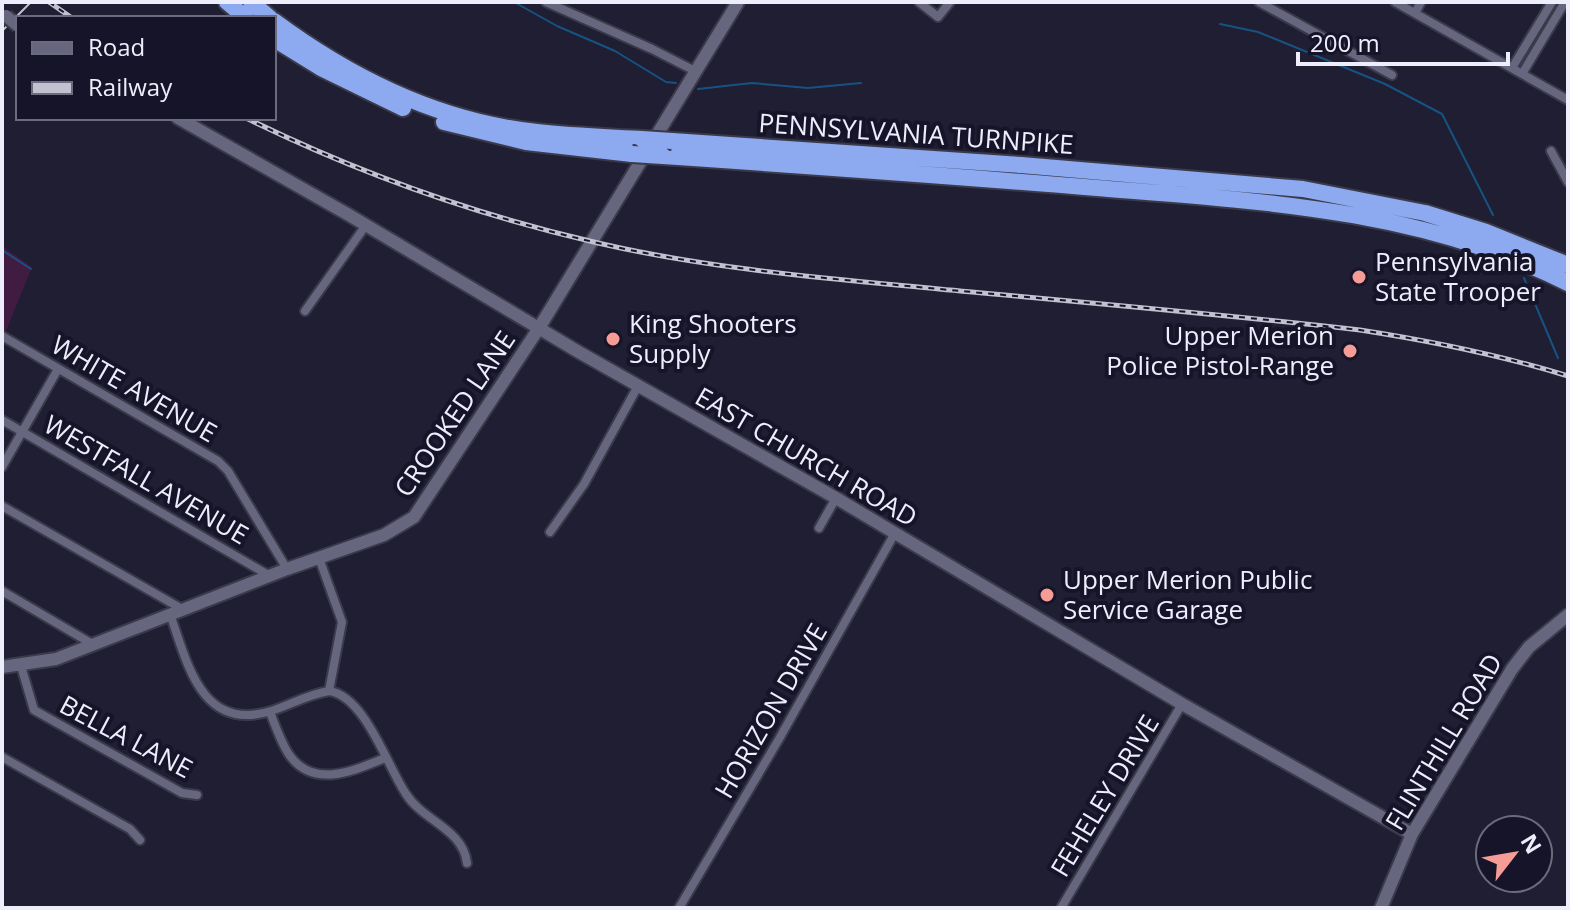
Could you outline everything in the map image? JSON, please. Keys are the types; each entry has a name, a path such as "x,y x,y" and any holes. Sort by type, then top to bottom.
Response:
{"highway":[{"path":"227,2 244,16"},
{"name":"PENNSYLVANIA TURNPIKE","path":"251,2 267,16"},
{"name":"PENNSYLVANIA TURNPIKE","path":"276,23 349,71 429,107 536,132 1219,181 1318,191 1436,216 1568,265"},
{"name":"PENNSYLVANIA TURNPIKE","path":"276,40 383,100 440,121 526,142 632,154 1272,202 1348,213 1417,228 1521,262 1568,283"}],"street":[{"path":"546,2 695,71"},
{"name":"CROOKED LANE","path":"2,667 56,659 391,532 414,517 539,328 738,2"},
{"path":"919,2 938,17 950,2"},
{"path":"1259,2 1392,75"},
{"path":"1395,2 1568,100"},
{"path":"1415,13 1421,2"},
{"path":"1512,68 1552,2"},
{"path":"1522,74 1565,2"},
{"name":"EAST CHURCH ROAD","path":"182,120 836,498 1182,704 1412,834"},
{"path":"1551,151 1567,178"},
{"path":"305,311 366,225"},
{"name":"WHITE AVENUE","path":"2,336 223,465 287,569"},
{"path":"2,467 58,369"},
{"path":"550,532 620,425 638,386"},
{"name":"WESTFALL AVENUE","path":"2,420 270,576"},
{"path":"819,528 836,498"},
{"path":"2,506 176,612 192,678 206,697 234,713 252,715 270,712 329,691 342,694 357,708 412,803 458,840 467,863"},
{"name":"HORIZON DRIVE","path":"679,908 895,533"},
{"path":"319,558 342,622 329,691"},
{"path":"2,591 94,645"},
{"name":"FLINTHILL ROAD","path":"1381,908 1412,834 1512,669 1529,647 1568,615"},
{"name":"BELLA LANE","path":"21,666 34,710 182,793 197,795"},
{"name":"FEHELEY DRIVE","path":"1061,908 1182,704"},
{"path":"270,712 289,754 316,774 346,773 385,758"},
{"path":"2,757 130,829 140,840"}],"shaded area":[{"path":"2,246 32,267 6,331 2,329"}],"waterway":[{"path":"514,2 557,26 615,51 666,82 676,83"},
{"path":"1220,24 1258,32 1385,84 1442,114 1493,215"},
{"path":"698,89 752,83 808,88 861,83"},
{"path":"2,250 31,269"},
{"path":"1524,278 1558,358"}],"tram line":[{"path":"17,16 31,2"},
{"path":"2,31 16,17"}],"railway":[{"path":"49,2 69,16"},
{"path":"250,120 331,157 418,191 552,232 640,252 811,276 1360,330 1465,349 1568,376"}],"place":[{"name":"Pennsylvania State Trooper","path":"1359,277"},
{"name":"King Shooters Supply","path":"613,339"},
{"name":"Upper Merion Police Pistol-Range","path":"1350,351"},
{"name":"Upper Merion Public Service Garage","path":"1047,595"}]}
